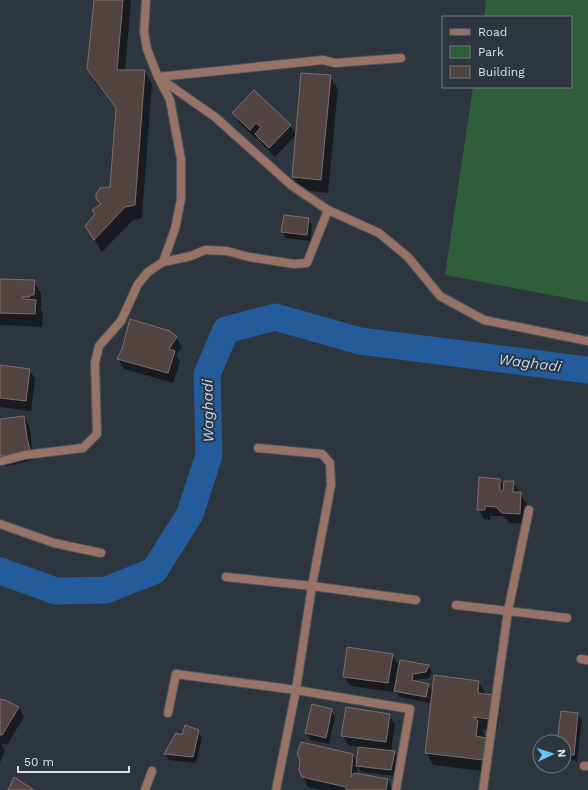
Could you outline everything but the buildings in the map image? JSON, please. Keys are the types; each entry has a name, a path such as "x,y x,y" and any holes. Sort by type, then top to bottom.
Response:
{"street":[{"path":"146,0 144,32 147,49 158,77 170,100 181,159 181,199 175,229 163,262"},
{"path":"158,77 323,60 335,63 401,58"},
{"path":"158,77 215,117 291,185 328,210 379,233 408,257 440,296 484,320 588,341"},
{"path":"2,461 26,455 83,448 97,434 94,362 99,346 121,321 138,284 148,272 163,262 191,256 205,250 217,250 294,264 307,263 328,210"},
{"path":"258,448 322,454 330,463 331,485 312,586 296,690 276,790"},
{"path":"482,790 508,611 529,510"},
{"path":"0,524 54,542 102,553"},
{"path":"226,577 312,586 416,600"},
{"path":"456,605 567,618"},
{"path":"168,713 176,674 296,690 410,709 396,790"},
{"path":"145,790 152,771"}],"green space":[{"path":"486,0 588,0 588,302 445,275 473,88 572,88 572,16 484,16"}],"waterway":[{"name":"Waghadi","path":"0,571 56,591 106,590 154,571 190,514 209,455 207,374 226,330 275,317 360,341 588,370"}]}
